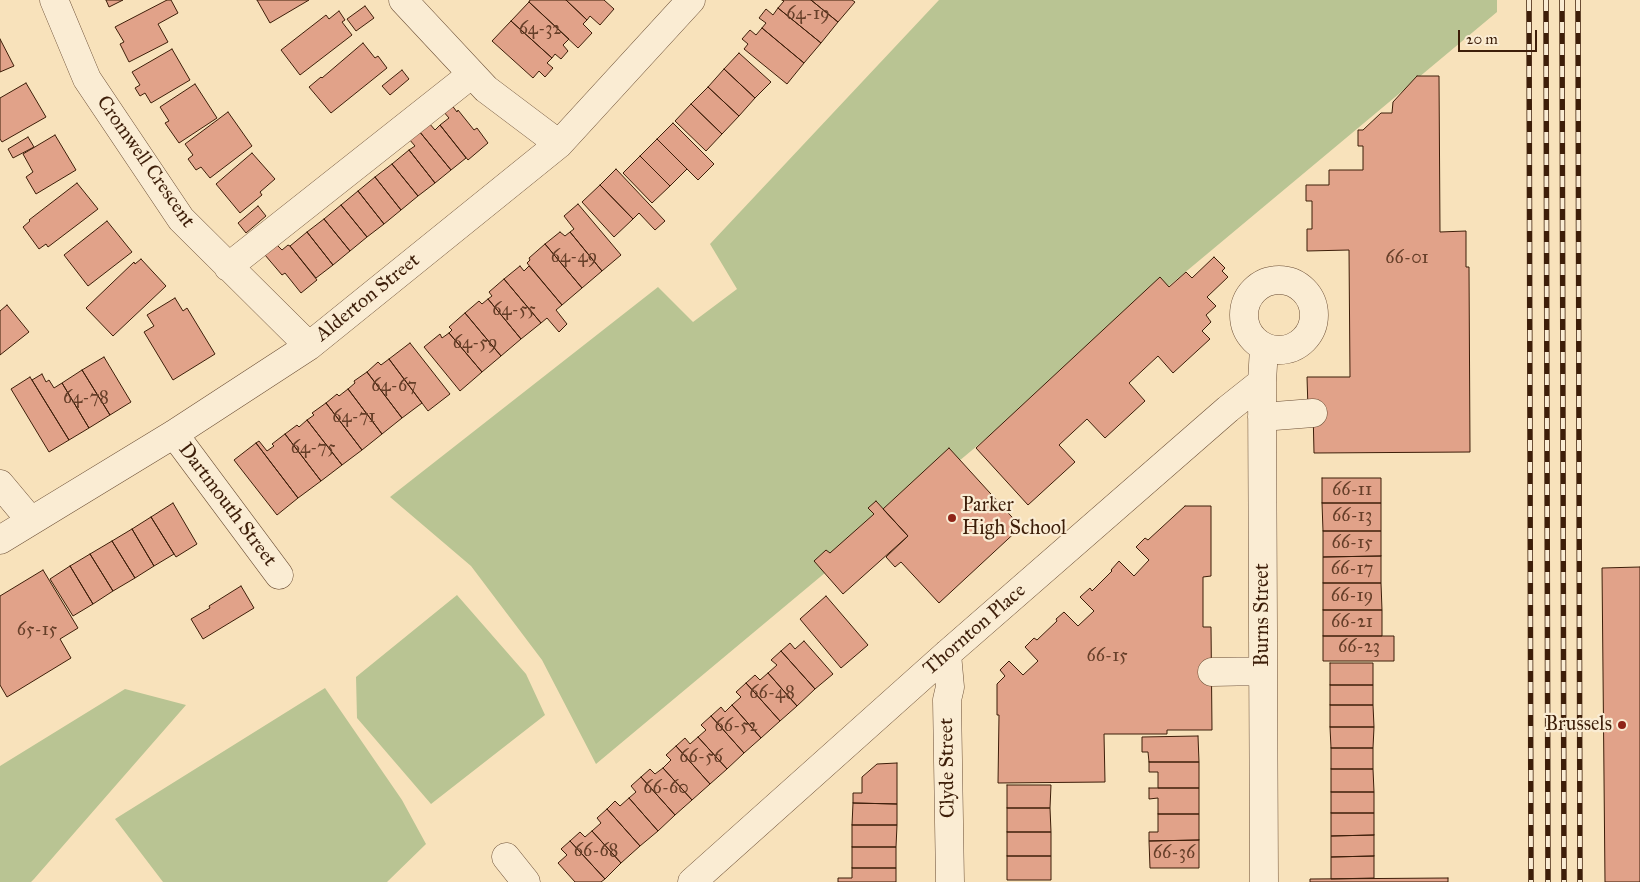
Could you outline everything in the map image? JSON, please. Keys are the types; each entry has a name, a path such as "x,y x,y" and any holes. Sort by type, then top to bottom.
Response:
{"street":[{"name":"Cromwell Crescent","path":"54,0 87,79 181,219 309,346"},
{"path":"403,0 486,89 560,144"},
{"name":"Alderton Street","path":"0,540 174,434 309,346 560,144 691,0"},
{"path":"228,267 472,74"},
{"name":"Burns Street","path":"1264,348 1262,382 1264,882"},
{"name":"Thornton Place","path":"692,882 947,654 1228,409 1262,382"},
{"path":"1262,417 1313,413"},
{"name":"Dartmouth Street","path":"174,434 279,575"},
{"path":"0,484 31,521"},
{"name":"Clyde Street","path":"947,654 950,687 947,700 950,882"},
{"path":"1212,672 1263,671"},
{"path":"506,858 526,882"}],"green space":[{"path":"939,0 1497,0 1497,12 596,764 542,660 471,566 390,497 658,287 693,322 737,289 710,244"},
{"path":"457,595 526,674 545,715 431,804 357,718 356,677"},
{"path":"325,688 402,800 426,844 387,882 163,882 115,819"},
{"path":"125,689 186,705 31,882 0,882 0,766"}],"building":[{"path":"106,0 123,0 109,7"},
{"path":"167,0 171,0 178,13 158,24 168,42 129,62 120,44 124,42 115,27"},
{"path":"257,0 309,0 270,23"},
{"path":"530,0 566,0 587,20 583,24 592,33 578,48 529,2"},
{"path":"566,0 604,0 614,9 600,25 590,16 587,20"},
{"path":"782,0 811,0 838,22 821,43 778,8 784,1"},
{"path":"811,0 852,0 855,2 838,22"},
{"path":"529,2 569,39 563,45 568,51 561,59 555,54 552,58 511,21"},
{"path":"365,6 374,18 356,31 347,19"},
{"path":"778,8 821,43 804,63 762,28 766,23 759,18 766,9 773,15"},
{"path":"339,11 345,20 342,22 352,35 300,75 281,50 326,15 329,19"},
{"path":"511,21 552,58 547,63 553,68 545,77 539,71 533,78 492,41"},
{"path":"762,28 804,63 787,84 744,49 748,44 742,39 750,30 756,35"},
{"path":"0,39 14,66 0,72"},
{"path":"363,43 375,58 378,56 387,68 331,113 309,87"},
{"path":"172,49 190,80 151,103 145,93 140,96 135,88 140,85 132,72"},
{"path":"739,53 771,82 755,98 724,69"},
{"path":"724,69 755,98 739,116 708,87"},
{"path":"402,70 409,79 390,95 382,86"},
{"path":"1417,76 1439,76 1440,232 1466,231 1466,267 1469,267 1470,452 1314,453 1313,409 1308,409 1307,377 1350,377 1349,250 1307,251 1307,229 1312,229 1312,201 1306,201 1306,185 1329,185 1329,170 1363,170 1363,146 1358,146 1358,130 1363,130 1381,113 1392,113 1393,102"},
{"path":"26,83 46,117 2,142 0,139 0,98"},
{"path":"195,84 217,118 179,143 165,123 169,121 160,107"},
{"path":"708,87 739,116 722,134 691,104"},
{"path":"451,104 474,130 477,128 488,143 468,160 440,125 449,118 443,111"},
{"path":"691,104 722,134 706,151 675,121"},
{"path":"228,112 252,146 210,178 201,167 196,170 188,159 193,155 185,144"},
{"path":"429,123 435,130 440,125 466,158 451,170 419,131"},
{"path":"673,123 714,164 698,180 657,139"},
{"path":"419,131 451,170 435,183 409,150 415,146 409,139"},
{"path":"55,135 76,170 36,194 26,177 33,172 23,154"},
{"path":"28,137 34,147 13,158 8,149"},
{"path":"657,139 687,169 670,186 640,156"},
{"path":"409,150 435,183 418,196 392,164"},
{"path":"252,153 275,179 260,192 262,195 240,213 216,184"},
{"path":"640,156 670,186 652,203 623,173"},
{"path":"392,164 418,196 401,210 375,177"},
{"path":"616,169 665,221 655,230 639,213 633,219 600,185"},
{"path":"375,177 401,210 384,224 358,191"},
{"path":"77,183 98,209 48,247 46,244 39,249 23,227 29,220"},
{"path":"600,185 633,219 614,237 582,202"},
{"path":"358,191 384,224 367,237 341,205"},
{"path":"578,204 621,255 602,271 570,232 574,229 564,216"},
{"path":"341,205 367,237 350,251 324,219"},
{"path":"258,206 266,216 246,233 238,223"},
{"path":"324,219 350,251 333,265 307,232"},
{"path":"107,221 132,252 88,286 64,255"},
{"path":"307,232 333,265 316,278 290,246"},
{"path":"560,232 565,236 570,232 602,271 582,288 545,244"},
{"path":"545,244 582,288 562,305 527,263 530,260 529,258"},
{"path":"277,245 282,250 288,245 290,246 317,280 301,293 285,273 282,275 265,255"},
{"path":"1214,257 1225,268 1222,271 1228,277 1207,297 1216,306 1206,315 1211,322 1202,331 1210,339 1173,373 1158,356 1129,383 1145,401 1105,438 1087,419 1059,445 1075,462 1028,505 976,448 1160,277 1169,287 1186,272 1192,278"},
{"path":"141,259 166,286 113,336 86,308 134,262 135,264"},
{"path":"520,266 524,271 529,266 562,305 556,310 567,324 559,332 547,318 541,323 504,279"},
{"path":"504,279 541,323 521,339 488,299 492,296 489,292"},
{"path":"175,298 183,311 187,308 215,354 173,380 144,332 154,326 147,315"},
{"path":"488,299 521,339 501,356 465,313 479,301 482,304"},
{"path":"7,305 29,332 0,355 0,311"},
{"path":"465,313 501,356 482,372 449,333 452,330 449,327"},
{"path":"449,333 482,372 460,391 424,347 440,334 442,338"},
{"path":"410,343 450,394 428,411 389,359"},
{"path":"104,357 131,402 110,415 82,370"},
{"path":"389,359 422,403 402,418 367,372 378,362 381,365"},
{"path":"82,370 110,415 89,428 62,383"},
{"path":"367,372 402,418 382,434 348,389 355,383 354,381"},
{"path":"42,374 46,382 49,380 54,388 62,383 89,428 69,440 32,380"},
{"path":"30,377 69,440 49,452 11,389"},
{"path":"348,389 382,434 362,450 326,403 337,394 339,396"},
{"path":"326,403 362,450 342,465 307,420 314,415 312,413"},
{"path":"307,420 342,465 321,481 285,434 297,425 299,427"},
{"path":"285,434 321,481 298,498 256,443 259,441 267,451 274,446 272,444"},
{"path":"256,443 298,498 277,515 234,460"},
{"name":"Parker High School","path":"949,448 1021,527 939,603 901,562 895,567 886,557 908,536 883,509"},
{"path":"1322,478 1381,478 1381,503 1322,503"},
{"path":"876,501 908,536 843,594 814,561 826,550 830,553 874,514 868,508"},
{"path":"173,503 197,544 176,557 151,517"},
{"path":"1322,503 1381,503 1381,531 1323,531"},
{"path":"1185,506 1211,506 1211,576 1203,577 1203,627 1211,627 1212,730 1167,730 1167,734 1104,734 1105,782 998,783 999,715 997,715 997,684 1005,676 1000,670 1009,661 1023,675 1038,661 1025,647 1034,638 1037,640 1064,612 1078,626 1094,611 1080,597 1090,588 1092,591 1119,561 1134,576 1149,560 1136,547 1145,538 1148,540"},
{"path":"151,517 174,554 154,566 132,529"},
{"path":"132,529 154,566 135,578 112,541"},
{"path":"1323,531 1381,531 1381,556 1323,557"},
{"path":"112,541 135,578 113,591 90,554"},
{"path":"90,554 113,591 93,604 70,566"},
{"path":"1381,556 1381,583 1323,583 1323,557"},
{"path":"70,566 93,604 73,616 50,579"},
{"name":"Brussels","path":"1640,567 1640,882 1605,882 1602,568"},
{"path":"43,570 78,628 60,639 71,658 7,697 0,685 0,596"},
{"path":"1323,583 1381,583 1382,610 1323,610"},
{"path":"241,586 254,608 203,639 191,619"},
{"path":"826,596 868,645 841,668 800,619"},
{"path":"1323,610 1382,610 1382,636 1323,636"},
{"path":"1323,636 1394,636 1394,661 1323,661"},
{"path":"804,641 833,674 815,689 781,651 790,643 795,649"},
{"path":"781,651 815,689 797,706 768,673 777,665 771,660"},
{"path":"1330,663 1373,663 1373,685 1330,685"},
{"path":"768,673 797,706 780,721 746,683 755,675 760,680"},
{"path":"746,683 780,721 761,738 732,705 741,697 736,692"},
{"path":"1330,685 1373,685 1373,705 1330,705"},
{"path":"732,705 761,738 744,753 711,716 721,707 725,712"},
{"path":"1330,705 1373,705 1374,727 1330,727"},
{"path":"711,716 744,753 727,769 698,737 706,730 701,725"},
{"path":"1330,727 1374,727 1373,748 1331,748"},
{"path":"1198,736 1199,762 1149,762 1148,752 1142,752 1142,737"},
{"path":"698,737 727,769 710,784 676,746 685,738 690,744"},
{"path":"676,746 710,784 692,800 663,768 671,760 666,755"},
{"path":"1331,748 1373,748 1373,769 1331,769"},
{"path":"1149,762 1199,762 1199,788 1158,788 1158,772 1149,772"},
{"path":"897,763 897,804 853,803 853,793 862,793 862,777 877,764"},
{"path":"663,768 692,800 675,815 641,777 650,769 655,774"},
{"path":"1331,769 1373,769 1374,792 1331,792"},
{"path":"641,777 675,815 658,831 629,798 636,792 631,786"},
{"path":"1007,785 1051,785 1050,808 1007,808"},
{"path":"1149,788 1199,788 1199,814 1158,814 1158,798 1149,799"},
{"path":"1331,792 1374,792 1374,813 1331,813"},
{"path":"629,798 658,831 640,846 607,809 615,801 620,806"},
{"path":"853,803 897,804 897,825 852,825"},
{"path":"1007,808 1050,808 1051,832 1007,832"},
{"path":"607,809 640,846 621,863 592,831 601,823 597,818"},
{"path":"1331,813 1374,813 1374,835 1331,836"},
{"path":"1158,814 1199,814 1199,840 1149,841 1149,832 1158,832"},
{"path":"852,825 897,825 896,847 852,847"},
{"path":"592,831 621,863 605,879 570,841 580,832 585,837"},
{"path":"1007,832 1051,832 1051,856 1007,856"},
{"path":"1374,835 1374,856 1331,857 1331,836"},
{"path":"1199,840 1199,868 1150,868 1149,841"},
{"path":"570,841 605,879 601,882 575,882 558,863 567,855 561,849"},
{"path":"852,847 896,847 896,868 852,868"},
{"path":"1007,856 1051,856 1051,880 1007,880"},
{"path":"1374,856 1374,878 1331,879 1331,857"},
{"path":"852,868 896,868 896,882 838,882 838,878 852,878"},
{"path":"1448,878 1448,882 1310,882 1310,879"}],"railway":[{"path":"1529,0 1531,882"},
{"path":"1546,0 1548,882"},
{"path":"1562,0 1564,882"},
{"path":"1578,0 1580,882"}],"place":[{"name":"Parker High School","path":"952,518"},
{"name":"Brussels","path":"1622,725"}]}
